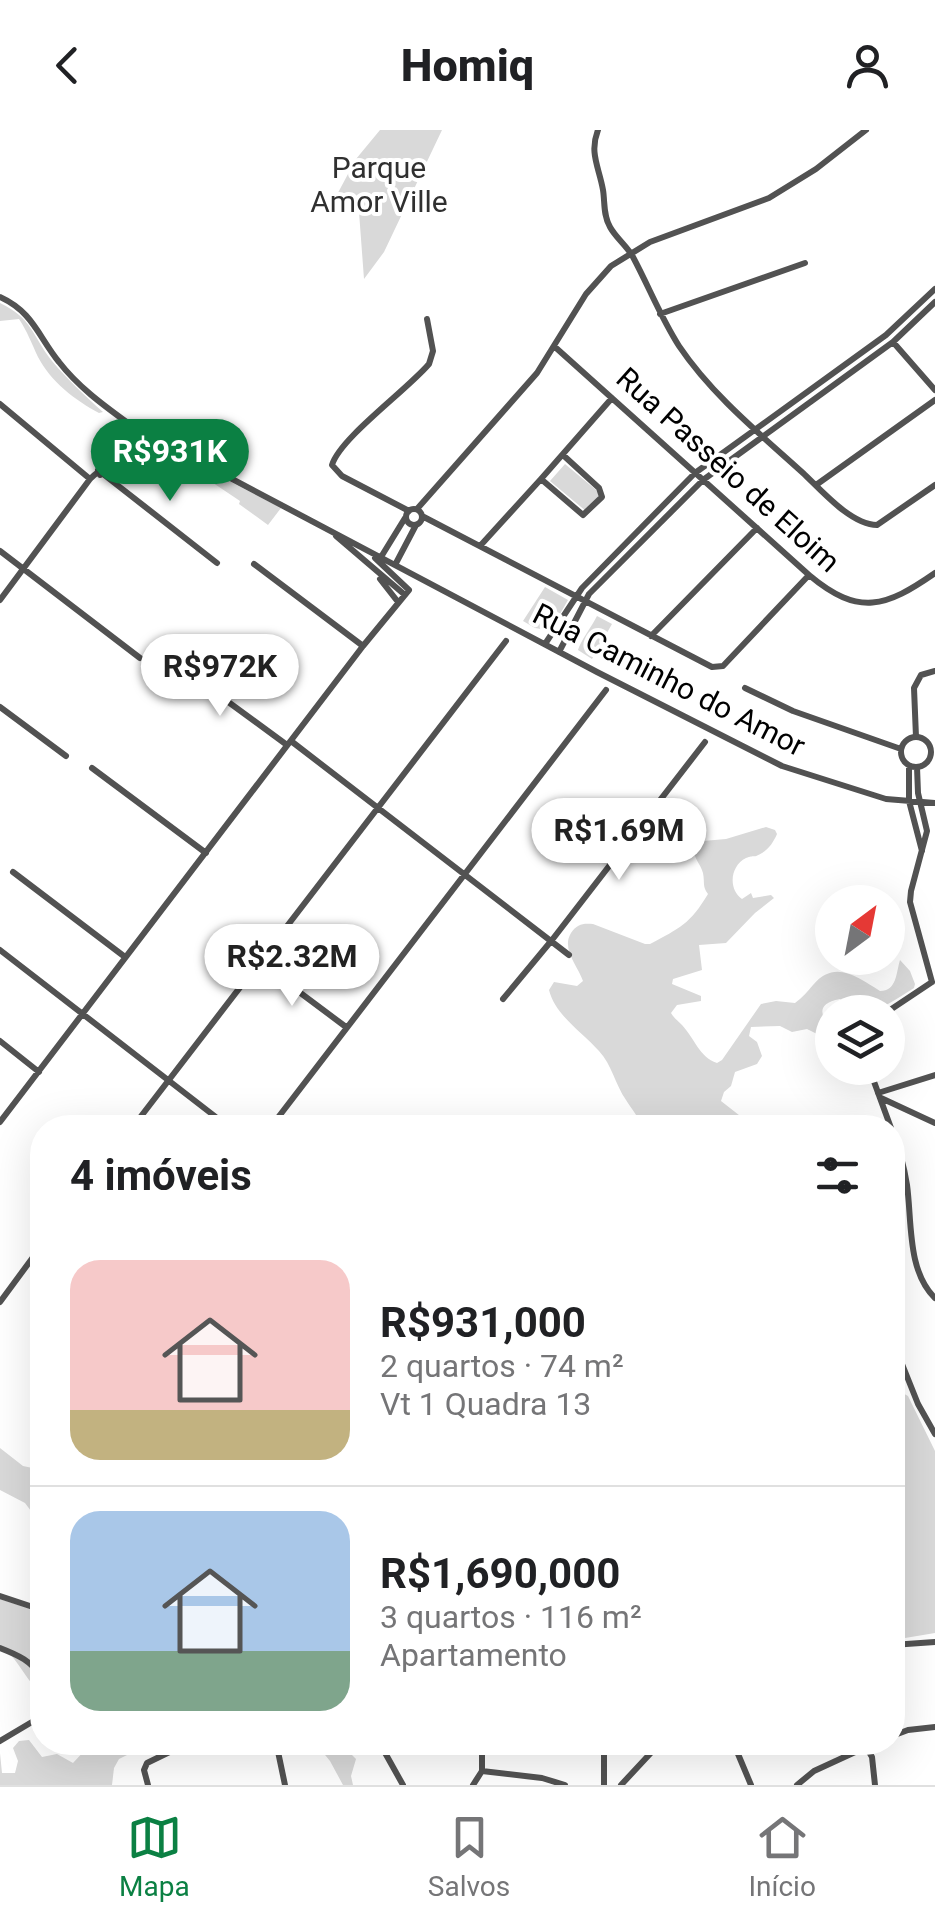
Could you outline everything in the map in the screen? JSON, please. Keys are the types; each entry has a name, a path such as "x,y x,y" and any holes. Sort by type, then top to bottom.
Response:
{"street":[{"path":"598,130 594,160 602,183 605,218 630,252 660,314 695,368 762,436 861,522 873,525 935,486"},
{"path":"381,557 414,513 538,373 568,322 611,266 650,242 769,198 816,169 866,130"},
{"path":"660,314 804,263"},
{"path":"544,644 574,596 695,473 886,334 935,289"},
{"path":"0,297 16,304 31,319 59,362 98,402 154,438 354,542 381,562 407,592"},
{"path":"559,652 589,594 703,480 893,342 935,302"},
{"path":"395,564 420,523 414,513 342,476 332,465 334,457 356,434 429,364 433,352 427,320"},
{"path":"886,334 935,390"},
{"name":"Rua Passeio de Eloim","path":"555,348 809,576 835,594 874,603 889,601 935,574"},
{"path":"480,546 612,397"},
{"path":"816,485 935,400"},
{"path":"0,404 217,562"},
{"path":"0,600 96,475 134,450 144,432"},
{"path":"96,475 142,455 154,438"},
{"path":"134,450 142,455"},
{"path":"541,480 583,514 602,497 599,488 563,455"},
{"path":"414,513 409,524 416,525"},
{"name":"Rua Caminho do Amor","path":"414,513 712,667 722,666 809,576"},
{"path":"328,528 407,592"},
{"path":"651,636 757,528"},
{"name":"Rua Caminho do Amor","path":"354,542 782,766 886,799 935,803"},
{"path":"0,551 140,658"},
{"path":"362,559 398,602"},
{"path":"254,564 363,646"},
{"path":"0,1122 407,592"},
{"path":"555,628 568,635"},
{"path":"142,1115 506,640"},
{"path":"175,663 377,807 569,956"},
{"path":"916,737 915,684 921,674 935,670"},
{"path":"745,688 793,711 901,749"},
{"path":"280,1115 606,690"},
{"path":"0,707 66,756"},
{"path":"905,1001 934,983 910,902 926,826 913,766 901,756 901,749 916,737 931,741 933,751 928,761 913,766"},
{"path":"503,1000 705,742"},
{"path":"913,766 909,802 922,850"},
{"path":"92,768 206,853"},
{"path":"13,872 124,957"},
{"path":"0,950 214,1115"},
{"path":"259,962 346,1027"},
{"path":"0,1041 39,1072"},
{"path":"879,1095 935,1075"},
{"path":"875,1085 887,1115"},
{"path":"879,1095 935,1122"},
{"path":"905,1172 921,1282 935,1298"},
{"path":"0,1302 30,1261"},
{"path":"905,1371 935,1434"},
{"path":"0,1596 30,1606"},
{"path":"905,1644 935,1642"},
{"path":"0,1648 30,1662"},
{"path":"0,1741 30,1723"},
{"path":"905,1731 935,1726"},
{"path":"148,1785 144,1766 161,1755"},
{"path":"279,1755 285,1785"},
{"path":"386,1755 403,1785"},
{"path":"473,1785 482,1770 482,1755"},
{"path":"604,1755 604,1785"},
{"path":"621,1785 650,1755"},
{"path":"738,1755 751,1785"},
{"path":"796,1785 845,1755"},
{"path":"871,1755 875,1785"},
{"path":"482,1770 566,1785"}],"green space":[{"name":"Parque Amor Ville","path":"380,130 442,130 384,252 364,279 359,212 332,204 356,159"},
{"path":"0,303 25,321 52,361 103,412 81,402 57,382 43,366 19,319 0,321"},
{"path":"162,446 281,508 268,525"},
{"path":"565,464 601,494 587,512 550,481"},
{"path":"545,587 568,600 547,630 523,621"},
{"path":"597,616 612,624 592,659 578,650"},
{"path":"766,827 777,834 762,853 737,866 733,884 742,899 751,893 753,898 774,898 726,943 699,945 702,970 673,979 672,984 701,996 701,1001 677,1005 671,1013 711,1060 722,1060 761,1004 795,1003 826,975 851,975 880,991 890,988 896,975 905,975 905,966 915,984 902,995 815,995 815,1033 807,1029 792,1032 780,1026 751,1027 749,1036 757,1042 762,1056 757,1064 735,1072 721,1101 739,1115 636,1115 603,1056 563,1015 549,990 554,982 577,986 583,981 568,945 571,933 580,925 593,924 650,944 690,919 708,894 694,850 703,841 726,839"},
{"path":"905,1394 935,1451 935,1633 905,1638"},
{"path":"0,1448 30,1467 30,1510 0,1490"},
{"path":"0,1599 30,1609 30,1681 0,1646"},
{"path":"29,1740 30,1755 59,1755 73,1763 80,1755 127,1755 114,1768 112,1785 0,1785 0,1753 2,1773 15,1773 18,1761 13,1748 19,1741"},
{"path":"325,1755 352,1755 356,1759 351,1776 353,1785 343,1785"}]}
